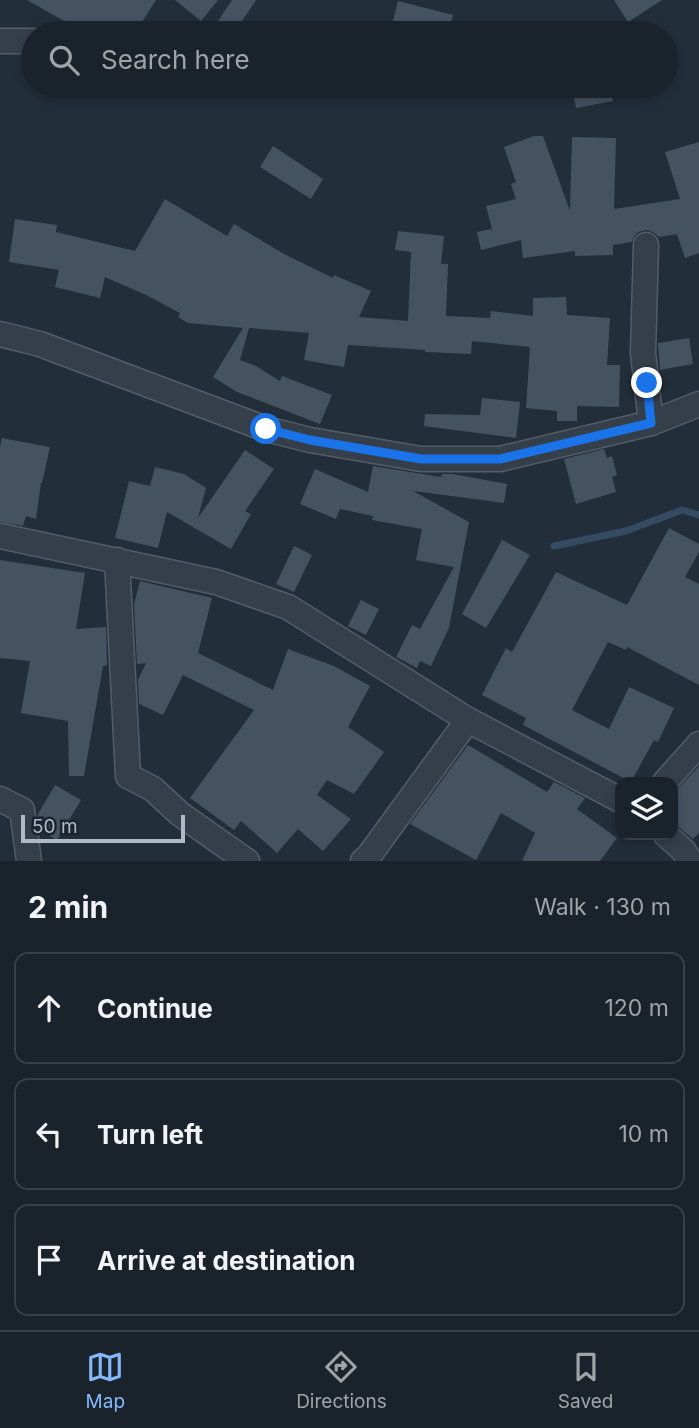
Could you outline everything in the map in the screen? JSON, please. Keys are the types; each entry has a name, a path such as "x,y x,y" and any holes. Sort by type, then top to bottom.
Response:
{"street":[{"path":"0,41 21,41"},
{"path":"646,246 643,353 651,423"},
{"path":"0,334 40,344 266,429 310,440 421,459 500,459 651,423 699,404"},
{"path":"0,536 216,583 288,607 468,720 615,797"},
{"path":"117,560 128,776 153,789 180,814 247,861"},
{"path":"363,861 468,720"},
{"path":"669,777 699,744"},
{"path":"0,799 22,810 29,861"},
{"path":"672,840 690,861"}],"building":[{"path":"27,0 156,0 143,21 64,21"},
{"path":"175,0 218,0 201,21"},
{"path":"232,0 256,0 242,21 218,21"},
{"path":"614,0 662,0 630,21"},
{"path":"398,1 453,15 451,21 393,21"},
{"path":"574,98 612,98 613,101 576,108"},
{"path":"534,136 543,136 570,211 572,137 616,138 614,209 680,199 665,152 699,142 699,253 685,258 677,234 659,237 646,230 638,232 632,242 613,245 613,255 575,256 575,251 523,258 521,240 481,250 477,232 492,229 486,206 516,199 511,184 516,182 504,147"},
{"path":"273,146 323,179 311,199 260,167"},
{"path":"165,199 227,236 234,224 284,254 333,278 334,275 371,291 359,317 408,321 411,252 395,250 398,231 444,236 441,264 448,264 446,316 490,318 491,311 533,316 533,298 566,297 567,315 610,318 607,365 620,365 619,407 577,406 577,421 557,421 557,411 526,408 530,347 472,341 471,354 348,345 344,367 304,360 309,333 249,328 240,360 256,366 280,381 282,376 332,395 320,424 237,392 213,377 243,328 188,323 178,317 180,313 105,277 100,298 55,287 59,270 9,262 15,219 57,225 56,232 135,251"},
{"path":"689,338 693,364 660,370 658,343"},
{"path":"482,398 520,402 516,438 424,426 425,414 480,415"},
{"path":"2,438 50,447 36,519 26,516 23,526 0,522"},
{"path":"604,449 607,458 612,456 617,475 612,477 616,492 576,504 564,459"},
{"path":"245,450 274,469 245,511 251,514 231,549 167,512 158,548 115,538 129,481 150,486 155,467 184,474 206,488 198,518"},
{"path":"373,466 441,477 442,474 453,474 507,484 504,503 413,491 469,522 449,628 431,666 420,661 417,668 396,657 412,625 420,629 454,567 416,560 422,529 372,520 373,516 340,509 336,519 300,504 315,469 368,492"},
{"path":"669,528 699,544 699,552 685,577 699,584 699,685 627,647 626,650 608,642 572,710 609,729 629,687 674,708 658,742 654,740 634,777 622,777 523,725 526,718 482,695 506,648 512,652 556,572 627,605"},
{"path":"502,540 530,555 486,628 462,614"},
{"path":"294,546 312,555 294,592 276,584"},
{"path":"0,560 85,573 76,629 106,627 107,665 103,666 84,776 69,776 68,721 21,713 30,661 0,658"},
{"path":"140,581 212,598 198,653 273,690 288,649 334,666 370,686 348,727 384,752 354,794 327,780 317,795 351,819 323,851 298,829 277,853 241,821 234,830 190,798 254,710 183,675 163,715 139,704 138,680 146,663 137,664 134,604"},
{"path":"361,600 379,609 366,635 348,626"},
{"path":"468,745 547,792 554,782 585,798 577,809 615,837 616,840 600,861 522,861 535,833 501,813 476,860 410,824"},
{"path":"699,766 699,833 693,839 678,826 678,789"},
{"path":"55,785 81,800 57,840 40,830 38,814"}],"waterway":[{"path":"554,546 626,531 682,510 699,515"}],"route":[{"path":"266,429 310,440 421,459 500,459 651,423 647,383"}]}
